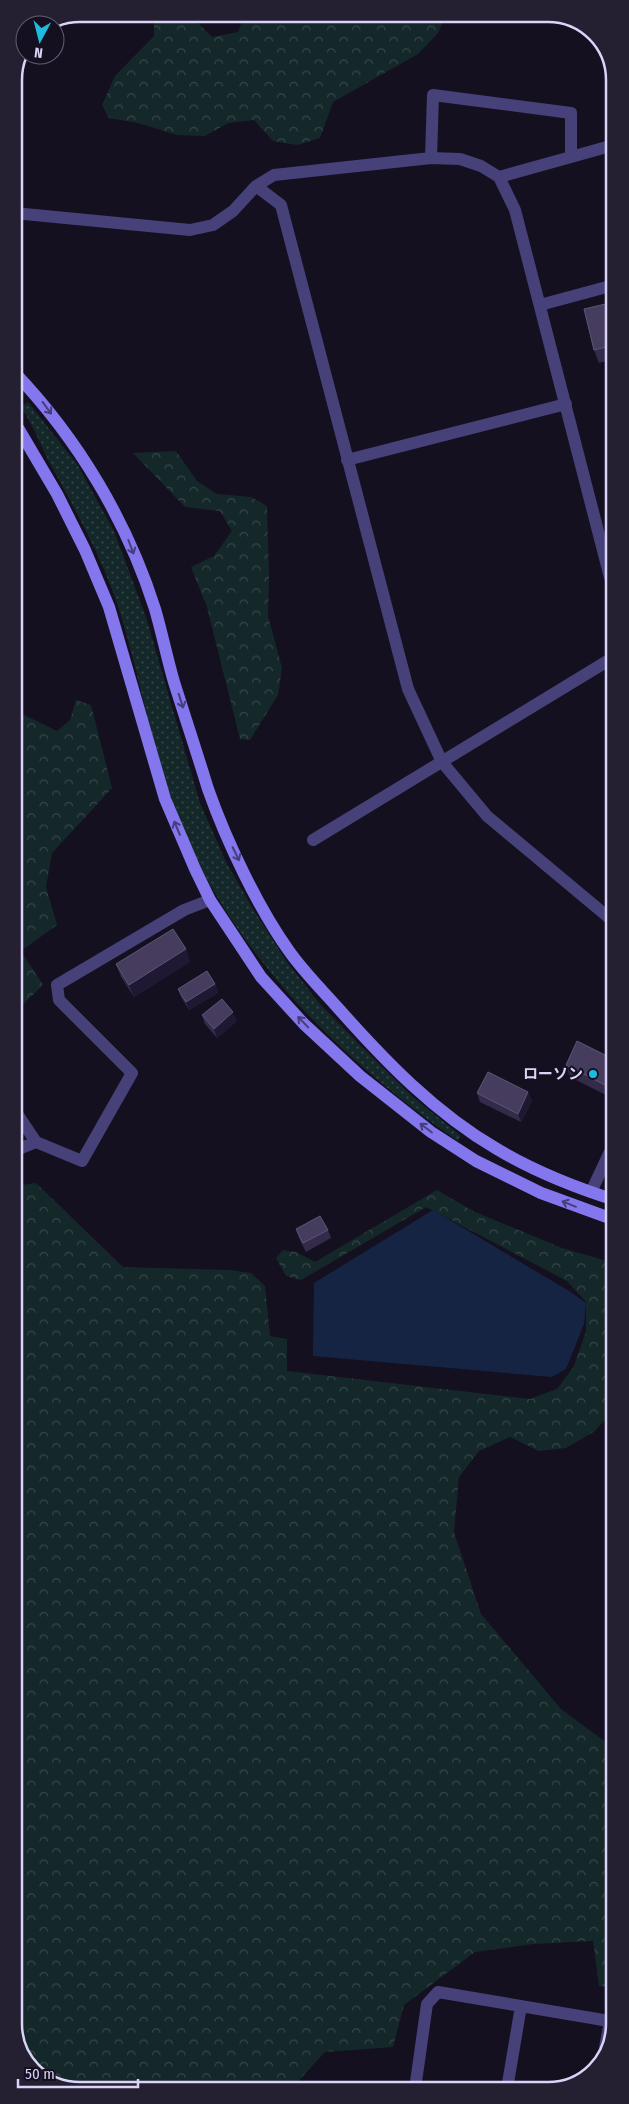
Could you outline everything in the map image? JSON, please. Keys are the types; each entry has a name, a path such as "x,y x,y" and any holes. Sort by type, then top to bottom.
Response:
{"street":[{"path":"431,158 433,95 571,114 571,156"},
{"path":"499,177 606,147"},
{"path":"22,214 190,230 213,225 233,211 256,186 274,176 431,158 460,159 481,166 499,177 516,210 606,562"},
{"path":"256,186 280,205 408,689 442,762 487,816 606,915"},
{"path":"540,305 606,287"},
{"path":"22,381 41,401 88,465 127,537 154,608 209,792 233,850 263,908 289,951 382,1058 446,1115 496,1149 545,1174 606,1197"},
{"path":"347,460 566,404"},
{"path":"22,435 57,494 85,550 109,607 165,799 195,869 210,900 261,976 304,1024 360,1076 431,1132 476,1161 541,1193 606,1217"},
{"path":"313,840 606,662"},
{"path":"22,1121 36,1142 82,1161 132,1073 59,1000 57,985 184,910 210,900"},
{"path":"22,1148 36,1142"},
{"path":"591,1192 606,1160"},
{"path":"416,2082 427,2004 438,1992 606,2021"},
{"path":"508,2082 521,2006"}],"green space":[{"path":"154,23 198,23 212,37 238,32 242,23 442,23 438,33 418,54 333,102 320,138 297,145 273,141 254,120 228,123 205,136 177,135 138,123 109,118 102,105 115,76 154,36"},
{"path":"28,402 77,464 114,531 146,617 200,803 226,862 253,909 287,962 320,1004 413,1097 461,1136 458,1141 411,1107 366,1070 324,1031 284,989 249,944 217,896 190,845 168,791 123,623 110,583 87,533 22,406"},
{"path":"176,451 197,481 217,494 251,497 267,506 268,616 282,668 278,695 250,740 240,739 207,607 191,567 214,556 232,531 220,511 185,507 133,453"},
{"path":"76,700 91,705 112,788 52,853 46,887 57,925 22,950 22,714 57,731 70,720"},
{"path":"22,953 43,985 22,1005"},
{"path":"36,1183 123,1267 229,1270 251,1273 265,1286 270,1336 287,1339 287,1371 530,1399 557,1389 574,1366 586,1331 586,1302 567,1281 426,1207 301,1280 286,1276 276,1258 283,1250 296,1252 315,1262 437,1190 473,1211 562,1248 604,1260 606,1263 606,1419 595,1431 566,1448 539,1451 510,1437 479,1451 459,1477 454,1532 481,1614 561,1709 606,1742 606,1987 599,1986 593,1941 533,1944 475,1952 404,2005 393,2047 325,2052 298,2081 77,2081 52,2074 32,2056 24,2038 22,2023 22,1185"}],"water":[{"path":"433,1210 586,1303 584,1324 566,1369 552,1377 313,1356 314,1283"}],"building":[{"path":"606,304 606,347 594,350 584,309"},
{"path":"173,929 186,949 129,985 116,964"},
{"path":"207,971 215,984 186,1002 178,989"},
{"path":"222,999 233,1012 214,1029 202,1015"},
{"path":"577,1041 606,1056 606,1085 566,1065"},
{"path":"488,1072 528,1092 518,1114 477,1093"},
{"path":"320,1216 328,1230 303,1243 296,1229"}],"place":[{"name":"ローソン","path":"593,1074"}]}
